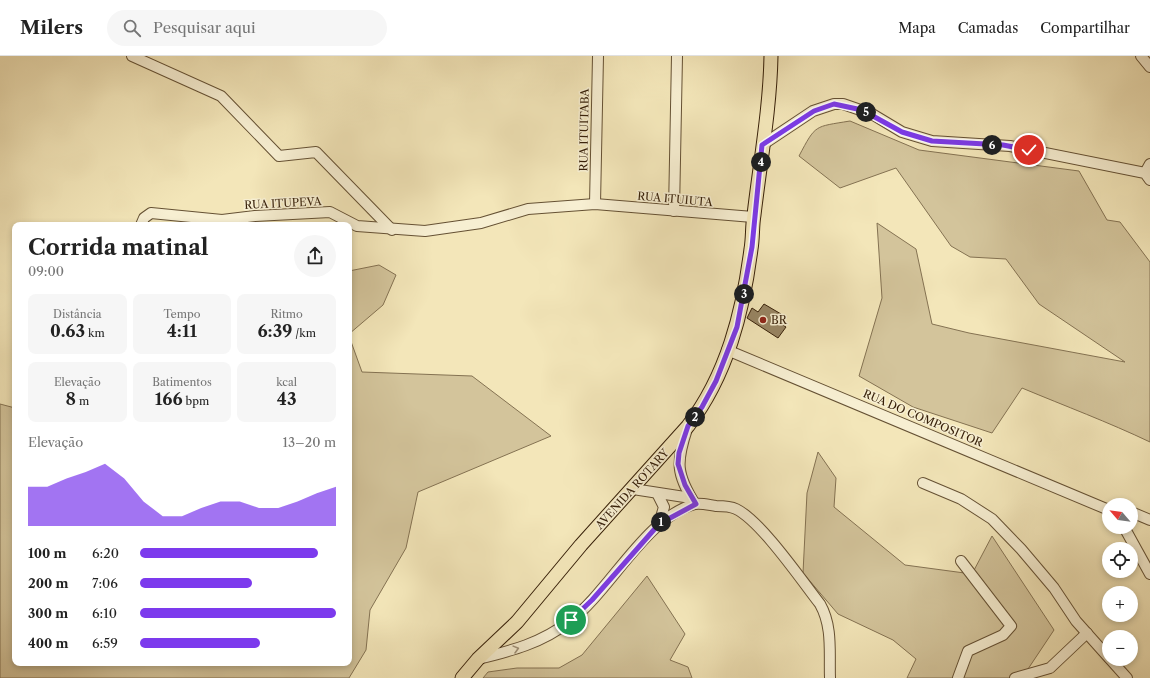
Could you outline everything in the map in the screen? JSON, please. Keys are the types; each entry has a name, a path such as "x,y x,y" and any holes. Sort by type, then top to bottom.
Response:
{"main road":[{"name":"AVENIDA ROTARY","path":"462,678 478,659 517,622 581,545 633,489 688,426 702,407 716,381 737,327 752,247 771,56"}],"street":[{"path":"132,56 221,96 279,156 316,152 392,230"},
{"name":"RUA ITUITABA","path":"594,204 598,56"},
{"path":"674,211 677,56"},
{"path":"1141,56 1150,67"},
{"path":"762,145 814,111 834,104 843,104 862,110 908,135 932,141 1010,146 1148,172"},
{"name":"RUA ITUPEVA","path":"352,223 357,226 392,230 442,230 481,223 528,209 594,204"},
{"name":"RUA ITUIUTA","path":"594,204 754,217"},
{"name":"RUA ITUPEVA","path":"142,222 144,218 151,213 222,220 255,216 330,212 349,222"},
{"name":"RUA DO COMPOSITOR","path":"727,350 1102,507"},
{"path":"688,426 679,453 678,464 693,501"},
{"path":"923,483 962,499 992,519 1021,549 1054,588 1076,621 1102,649"},
{"path":"633,489 736,509 752,521 769,539 820,604 826,615 829,626 830,678"},
{"path":"657,494 664,507 659,524"},
{"path":"478,659 523,647 551,635 571,620 592,600 659,524 693,501"},
{"path":"1138,515 1150,520"},
{"path":"1128,534 1150,574"},
{"path":"958,678 968,651 1003,635 1011,626 961,561"},
{"path":"1015,678 1050,668 1087,633"},
{"path":"1117,666 1128,678"}],"shaded area":[{"path":"850,121 919,150 1079,171 1107,220 1120,222 1150,262 1150,442 1022,388 992,433 913,407 859,376 882,298 877,223 916,249 932,324 969,333 1125,362 1039,304 1006,259 970,257 951,246 896,168 840,188 799,156 813,132 817,129 829,124"},
{"path":"379,265 396,275 383,305 352,331 352,270"},
{"path":"352,344 362,372 472,376 551,436 418,492 406,548 370,610 366,650 349,678 0,678 0,404 12,407 12,666 352,666"},
{"path":"818,452 836,478 834,507 905,565 972,574 992,536 1054,630 1022,678 907,678 916,659 893,640 838,614 803,573 807,493"},
{"path":"647,576 685,634 670,660 688,667 692,678 483,678 488,672 517,668 559,668 582,655"}],"building":[{"name":"BR","path":"764,304 781,314 776,321 786,327 778,338 747,318 752,308 758,312"}],"place":[{"name":"BR","path":"763,320"}],"route":[{"path":"571,620 592,600 659,524 696,504 691,498 685,485 678,464 679,453 688,426 702,407 716,381 737,327 752,247 762,145 814,111 834,104 843,104 872,114 908,135 932,141 1003,145 1029,150"}]}
